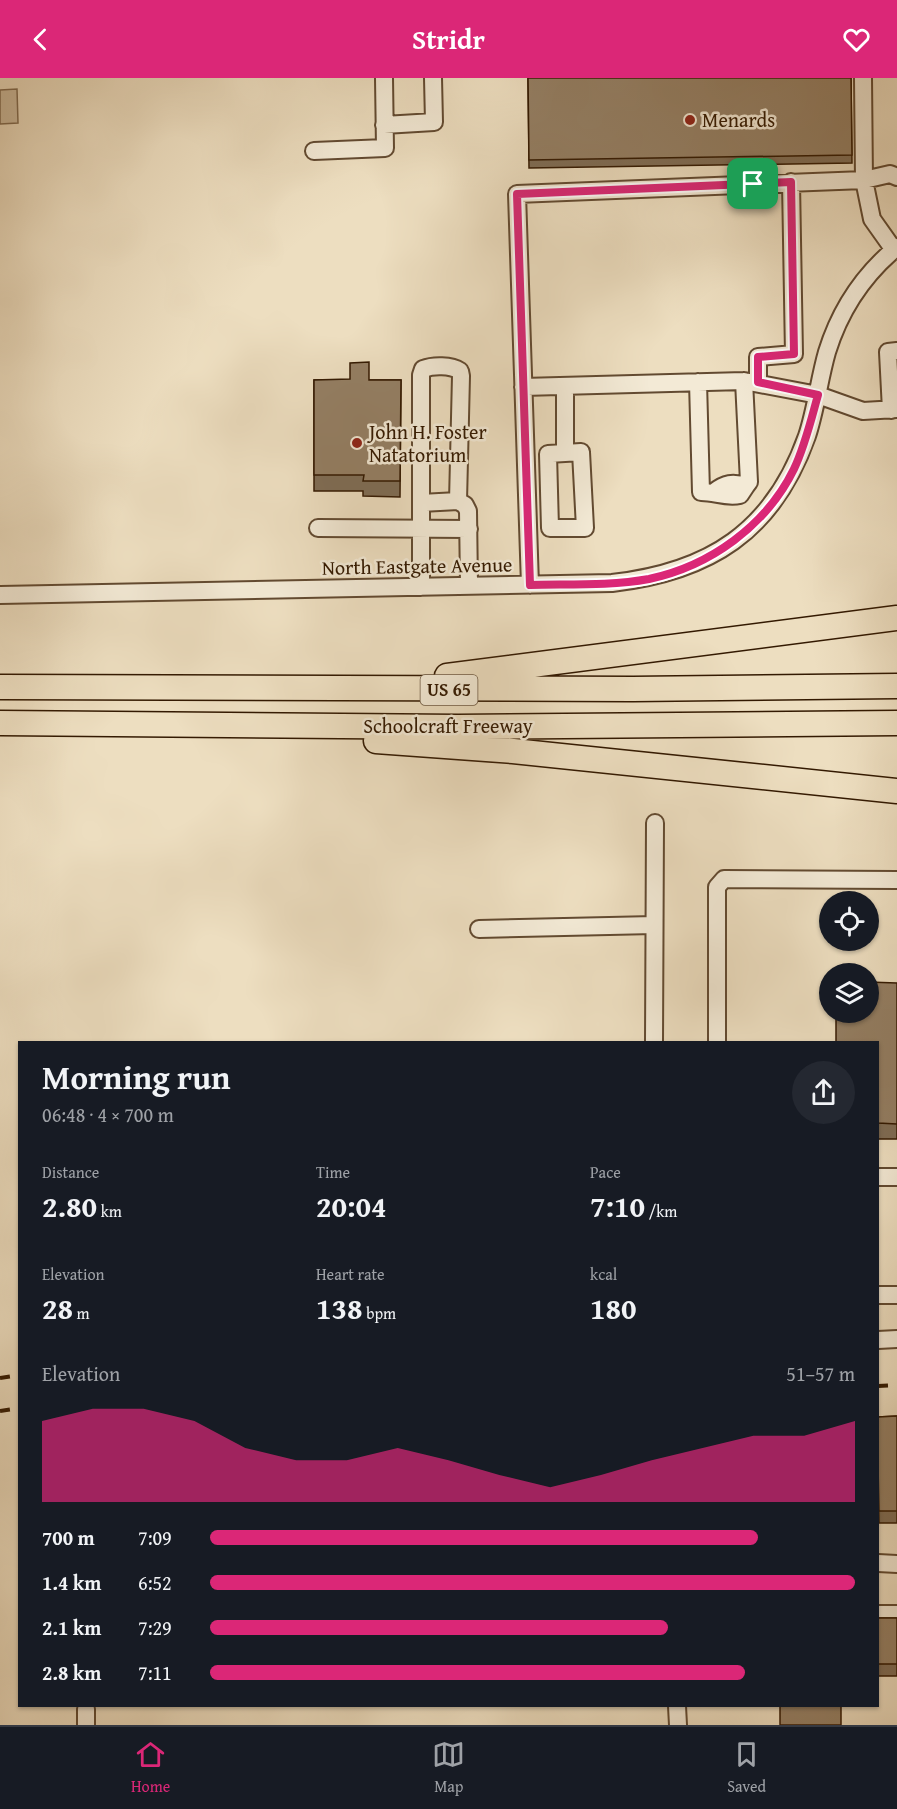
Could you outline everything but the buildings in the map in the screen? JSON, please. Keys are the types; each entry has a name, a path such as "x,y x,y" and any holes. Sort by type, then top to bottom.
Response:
{"highway":[{"path":"186,689 399,680 487,672 897,618"},
{"name":"Schoolcraft Freeway","path":"0,687 633,690 897,686"},
{"name":"Schoolcraft Freeway","path":"0,723 646,726 897,723"},
{"path":"202,725 245,738 370,741 482,749 897,792"}],"street":[{"path":"314,151 385,148 384,78"},
{"path":"384,125 434,122 433,78"},
{"path":"863,78 864,180 872,219 896,248"},
{"path":"530,585 517,194 864,180 896,171"},
{"path":"698,382 707,492 723,484 737,483 746,486 749,479 751,381 758,357 794,354 791,182"},
{"name":"North Eastgate Avenue","path":"0,595 612,583 648,579 682,570 715,554 745,533 771,504 793,470 818,395 827,352 842,313 865,277 896,248"},
{"path":"523,387 751,381 818,395 864,411 894,409 893,377 888,352 897,351"},
{"path":"421,587 421,375 423,369 428,367 460,370 458,501"},
{"path":"565,387 565,453"},
{"path":"581,452 585,528 550,528 548,454 565,453 581,452"},
{"path":"421,503 458,501 465,505 468,511 470,586"},
{"path":"318,528 468,529"},
{"path":"654,1041 655,823"},
{"path":"717,1041 717,887 720,881 724,879 897,880"},
{"path":"479,929 654,925"},
{"path":"879,1177 897,1177"},
{"path":"879,1295 897,1295"},
{"path":"879,1340 897,1340"},
{"path":"879,1563 897,1564"},
{"path":"879,1614 897,1614"},
{"path":"677,1707 678,1725"}],"shaded area":[{"path":"17,89 18,123 0,124 0,90"}],"railway":[{"path":"0,1378 18,1375"},
{"path":"879,1386 897,1385"},
{"path":"0,1411 18,1408"}],"place":[{"name":"Menards","path":"690,120"},
{"name":"John H. Foster Natatorium","path":"357,443"}],"route":[{"path":"791,182 794,354 758,357 758,382 818,395 807,435 793,470 771,504 745,533 715,554 682,570 648,579 612,583 530,585 517,194 753,184 791,182"}]}
